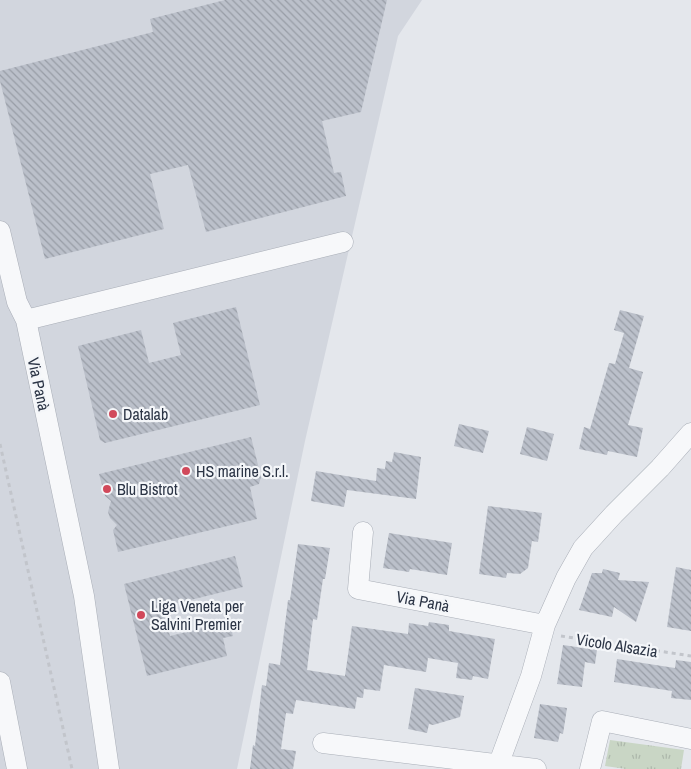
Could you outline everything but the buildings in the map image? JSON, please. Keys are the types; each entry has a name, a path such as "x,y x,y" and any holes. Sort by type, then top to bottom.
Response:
{"street":[{"name":"Via Panà","path":"0,231 17,302 26,320 84,596 109,769"},
{"path":"26,320 343,242"},
{"path":"497,766 531,676 544,629 566,578 583,548 691,433"},
{"name":"Via Panà","path":"363,532 358,589 544,629"},
{"path":"0,682 17,769"},
{"path":"590,769 602,721 691,740"},
{"path":"323,743 497,766 536,769"}],"path":[{"path":"0,444 72,769"},
{"name":"Vicolo Alsazia","path":"544,629 691,656"}],"shaded area":[{"path":"0,0 422,0 398,36 305,441 237,769 0,769"}],"green space":[{"path":"610,740 684,750 681,769 626,769 605,766"}],"place":[{"name":"Datalab","path":"113,414"},
{"name":"HS marine S.r.l.","path":"186,471"},
{"name":"Blu Bistrot","path":"107,489"},
{"name":"Liga Veneta per Salvini Premier","path":"141,615"}]}
